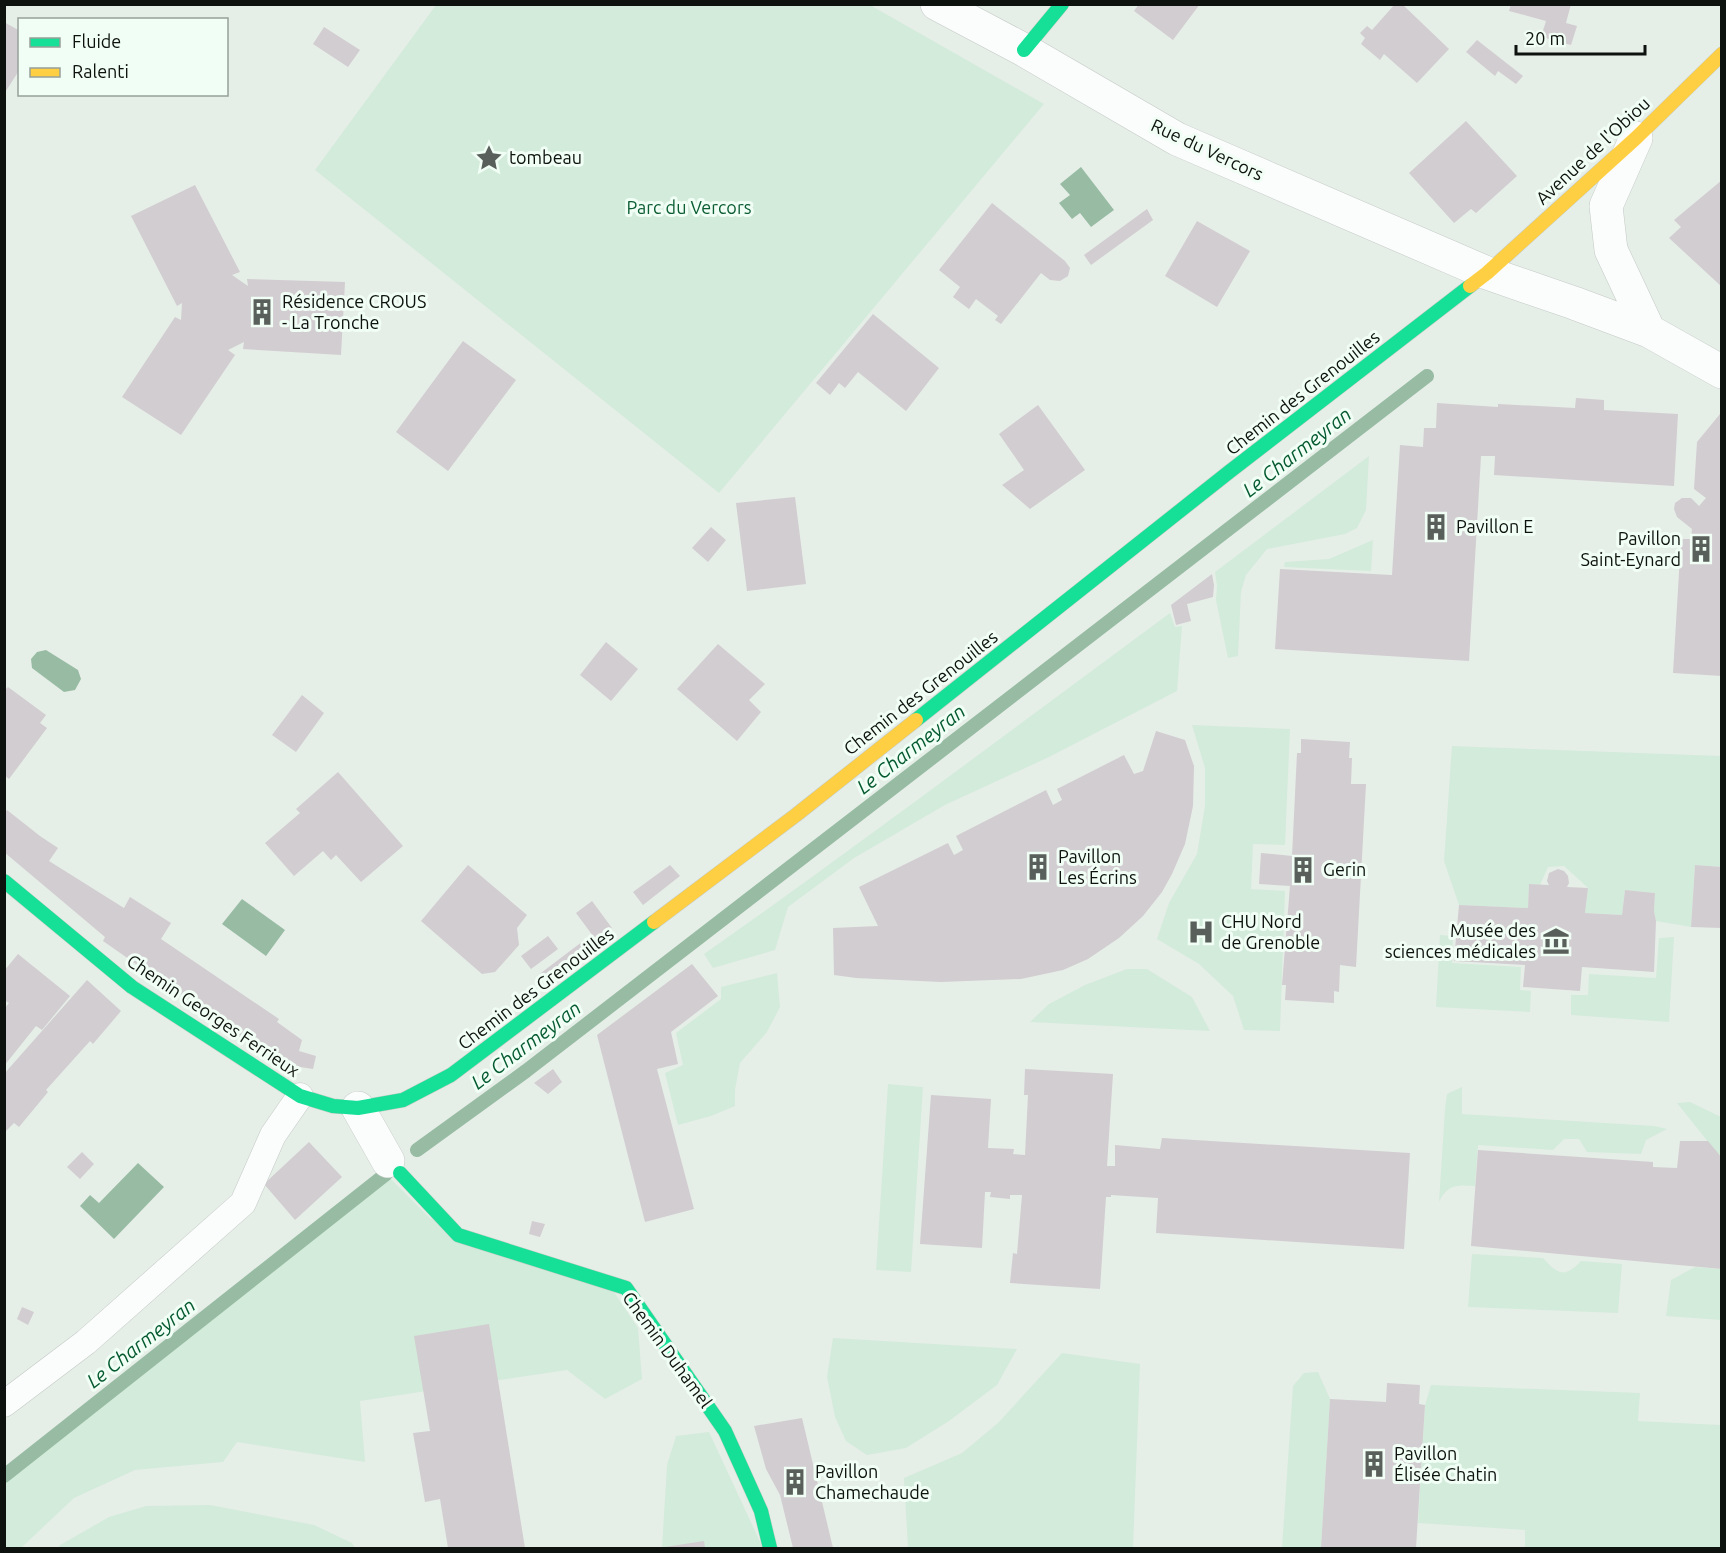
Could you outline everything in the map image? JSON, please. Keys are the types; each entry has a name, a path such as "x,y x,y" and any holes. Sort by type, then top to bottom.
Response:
{"street":[{"name":"Rue du Vercors","path":"937,4 1023,50 1177,139 1487,273 1649,331 1722,372"},
{"path":"1023,50 1062,4"},
{"name":"Avenue de l'Obiou","path":"1487,273 1636,138 1722,54"},
{"path":"1636,138 1606,206 1611,250 1649,331"},
{"name":"Chemin des Grenouilles","path":"358,1108 403,1100 451,1075 796,815 1229,472 1487,273"},
{"name":"Chemin Georges Ferrieux","path":"4,881 132,987 300,1096 333,1106 358,1108"},
{"name":"Chemin Duhamel","path":"358,1108 394,1167 458,1235 626,1288 725,1431 761,1511 770,1548"}],"lane":[{"path":"4,1404 86,1342 243,1203 273,1135 300,1096"}],"green space":[{"name":"Parc du Vercors","path":"436,5 870,5 1044,104 719,493 315,170"},
{"path":"1369,456 1366,510 1357,528 1345,534 1267,549 1246,575 1241,592 1238,656 1228,658 1216,600 1215,572"},
{"path":"1373,540 1371,571 1284,567 1285,562 1329,559"},
{"path":"1170,613 1175,627 1182,626 1177,691 1049,757 945,805 854,858 788,907 775,950 713,968 704,954"},
{"path":"1192,725 1290,729 1285,845 1253,844 1251,889 1285,891 1280,1031 1244,1030 1233,996 1199,964 1157,939 1169,903 1197,854 1205,806 1205,768"},
{"path":"1452,746 1721,756 1721,867 1695,865 1691,927 1656,921 1655,893 1625,890 1622,915 1585,913 1588,888 1564,866 1548,867 1540,885 1529,884 1528,908 1459,905 1444,861"},
{"path":"1440,935 1453,936 1452,963 1521,967 1520,990 1531,991 1530,1012 1436,1007"},
{"path":"1674,937 1669,1022 1571,1015 1571,995 1588,995 1589,974 1656,978 1659,938"},
{"path":"1127,969 1147,969 1192,997 1210,1031 1030,1022 1049,1004 1085,985"},
{"path":"777,973 780,1007 767,1032 740,1063 735,1090 735,1106 711,1116 678,1125 665,1073 683,1065 676,1033 721,999 721,987"},
{"path":"888,1084 923,1087 911,1272 876,1270"},
{"path":"1462,1087 1462,1114 1654,1126 1667,1129 1646,1140 1641,1154 1587,1152 1579,1139 1564,1139 1553,1150 1478,1145 1475,1186 1454,1187 1442,1196 1439,1202 1447,1094"},
{"path":"1690,1102 1721,1117 1721,1158 1677,1103"},
{"path":"386,1174 430,1218 614,1292 638,1328 642,1379 605,1399 567,1370 360,1401 365,1462 237,1442 223,1462 135,1470 74,1498 21,1548 5,1548 5,1477"},
{"path":"1472,1254 1543,1258 1557,1271 1562,1272 1570,1270 1581,1261 1622,1264 1618,1313 1468,1307"},
{"path":"1695,1267 1721,1269 1721,1320 1666,1316 1671,1280"},
{"path":"833,1338 1017,1349 997,1385 949,1421 906,1448 867,1455 846,1441 835,1417 827,1377"},
{"path":"1062,1353 1140,1364 1133,1548 908,1548 904,1478 962,1453 998,1423"},
{"path":"1318,1372 1330,1399 1321,1548 1282,1548 1293,1386 1304,1373"},
{"path":"1431,1385 1640,1393 1638,1421 1721,1425 1721,1548 1525,1548 1525,1530 1418,1523 1425,1405"},
{"path":"709,1432 763,1548 662,1548 667,1465 676,1436"},
{"path":"210,1505 314,1525 352,1543 355,1548 58,1548 109,1517 146,1506"}],"shaded area":[{"path":"1081,167 1114,210 1091,227 1080,213 1072,219 1059,203 1070,195 1060,184"},
{"path":"46,650 78,670 81,679 75,690 64,692 32,668 31,659 37,652"},
{"path":"242,899 285,930 266,956 222,924"},
{"path":"138,1163 164,1187 114,1239 80,1206 90,1195 99,1203"}],"building":[{"path":"1139,4 1200,4 1173,40 1134,11"},
{"path":"1395,4 1402,4 1449,49 1417,83 1384,54 1380,60 1361,44 1365,38 1360,33 1367,26 1372,30"},
{"path":"1511,4 1571,4 1566,23 1577,26 1571,45 1541,37 1546,21 1509,11"},
{"path":"4,22 18,30 18,72 4,94"},
{"path":"324,27 360,50 348,67 313,44"},
{"path":"1477,40 1523,76 1516,84 1498,71 1495,76 1466,52"},
{"path":"1466,121 1517,176 1476,213 1471,209 1454,223 1409,173"},
{"path":"1722,180 1722,287 1669,238 1681,227 1674,220"},
{"name":"Résidence CROUS - La Tronche","path":"195,185 240,272 232,275 248,286 247,279 345,282 341,355 243,349 244,342 228,350 235,355 181,435 122,397 175,317 181,320 182,303 177,306 131,216"},
{"path":"992,203 1065,261 1070,268 1068,276 1060,281 1050,280 1041,273 1001,324 995,320 998,316 976,299 969,309 953,297 960,287 939,270"},
{"path":"1147,209 1153,220 1091,265 1084,255"},
{"path":"1197,221 1250,251 1217,307 1165,276"},
{"path":"873,314 939,368 906,411 858,372 845,388 839,383 830,395 816,383"},
{"path":"463,341 516,380 448,471 396,432"},
{"name":"Pavillon E","path":"1576,398 1604,400 1604,410 1678,414 1674,486 1494,475 1495,456 1481,456 1469,661 1275,649 1280,569 1392,575 1400,445 1423,447 1424,428 1436,428 1437,403 1575,408"},
{"path":"1038,405 1085,470 1030,509 1002,485 1024,470 999,434"},
{"name":"Pavillon Saint-Eynard","path":"1720,414 1722,415 1722,676 1673,673 1681,539 1691,539 1692,529 1677,517 1674,509 1675,503 1682,498 1691,498 1699,506 1706,498 1694,489 1697,442"},
{"path":"795,497 806,584 747,591 736,503"},
{"path":"711,527 726,540 708,562 692,548"},
{"path":"1212,574 1213,597 1187,604 1191,621 1176,625 1171,605"},
{"path":"606,642 638,669 611,701 580,675"},
{"path":"718,644 765,684 749,700 761,712 737,741 677,689"},
{"path":"8,687 46,715 40,723 47,728 9,779 4,775 4,691"},
{"path":"302,695 324,713 296,752 272,735"},
{"name":"Pavillon Les Écrins","path":"1156,731 1185,740 1194,766 1193,806 1185,844 1162,892 1143,916 1119,938 1088,959 1063,970 1021,979 941,982 834,975 833,928 878,926 859,887 948,843 954,855 963,850 956,836 1046,790 1053,805 1062,800 1057,789 1124,755 1134,774 1143,771"},
{"name":"Gerin","path":"1301,739 1350,742 1351,784 1366,784 1356,967 1340,965 1339,992 1334,991 1334,1003 1285,1000 1286,985 1282,985 1290,886 1259,884 1261,853 1292,856 1297,753 1301,753"},
{"path":"338,772 403,846 361,882 336,855 331,860 323,851 294,876 265,843 300,813 296,809"},
{"path":"7,810 58,848 49,861 124,908 130,897 171,923 161,939 279,1019 277,1022 302,1040 299,1051 316,1056 313,1069 288,1065 275,1060 210,1019 212,1017 103,941 105,937 4,852 4,814"},
{"path":"468,865 527,915 517,928 519,945 495,972 482,974 421,921"},
{"path":"670,865 680,876 643,905 633,892"},
{"path":"1695,865 1722,867 1722,928 1691,927"},
{"name":"Musée des sciences médicales","path":"1558,869 1564,871 1568,876 1567,887 1588,888 1585,913 1622,915 1625,890 1655,893 1654,972 1582,967 1580,991 1523,987 1525,965 1454,961 1459,905 1528,908 1529,884 1549,885 1547,881 1549,873"},
{"path":"592,901 612,928 596,940 576,913"},
{"path":"591,935 595,941 541,982 537,976"},
{"path":"548,936 558,949 531,969 521,956"},
{"path":"18,954 70,996 42,1030 36,1026 4,1066 4,1009 9,1003 4,1000 4,971"},
{"path":"692,964 718,996 671,1032 678,1064 657,1069 694,1209 645,1222 597,1035"},
{"path":"87,980 121,1011 93,1044 90,1041 46,1090 48,1092 19,1127 14,1123 4,1133 4,1074"},
{"path":"553,1069 562,1082 548,1094 534,1083"},
{"path":"1025,1069 1113,1074 1107,1166 1115,1166 1115,1145 1160,1149 1162,1138 1410,1153 1404,1249 1156,1233 1158,1198 1111,1195 1111,1197 1106,1197 1100,1289 1010,1283 1013,1253 1017,1254 1022,1195 1010,1195 1010,1199 990,1197 991,1192 985,1192 982,1248 920,1244 931,1095 991,1099 988,1148 1014,1149 1013,1154 1025,1155 1028,1095 1024,1095"},
{"path":"1680,1141 1708,1141 1722,1158 1722,1269 1471,1246 1478,1150 1653,1162 1653,1167 1677,1168"},
{"path":"309,1142 342,1177 295,1220 264,1184"},
{"path":"82,1152 94,1164 80,1179 67,1167"},
{"path":"532,1221 545,1224 540,1237 529,1234"},
{"path":"22,1307 34,1312 28,1325 17,1319"},
{"path":"489,1324 525,1548 448,1548 440,1499 425,1502 413,1433 430,1431 414,1336"},
{"name":"Pavillon Élisée Chatin","path":"1387,1383 1420,1385 1419,1404 1425,1405 1416,1548 1321,1548 1330,1399 1386,1402"},
{"name":"Pavillon Chamechaude","path":"802,1418 833,1548 793,1548 780,1495 766,1469 754,1426"},
{"path":"704,1541 705,1548 665,1548 665,1547"}],"waterway":[{"name":"Le Charmeyran","path":"417,1150 526,1071 1427,376"},
{"name":"Le Charmeyran","path":"4,1476 386,1174"}],"traffic: fast":[{"path":"1024,50 1062,4"},
{"path":"916,720 1229,472 1470,286"},
{"path":"4,881 132,987 300,1096 333,1106 358,1108 403,1100 451,1075 654,922"},
{"path":"400,1173 458,1235 626,1288 725,1431 761,1511 770,1548"}],"traffic: slow":[{"path":"1470,286 1636,138 1722,54"},
{"path":"654,922 796,815 916,720"}],"place":[{"name":"tombeau","path":"489,158"},
{"name":"Résidence CROUS - La Tronche","path":"262,312"},
{"name":"Pavillon E","path":"1436,527"},
{"name":"Pavillon Saint-Eynard","path":"1701,549"},
{"name":"Pavillon Les Écrins","path":"1038,867"},
{"name":"Gerin","path":"1303,870"},
{"name":"CHU Nord de Grenoble","path":"1201,932"},
{"name":"Musée des sciences médicales","path":"1556,941"},
{"name":"Pavillon Élisée Chatin","path":"1374,1464"},
{"name":"Pavillon Chamechaude","path":"795,1482"}]}
